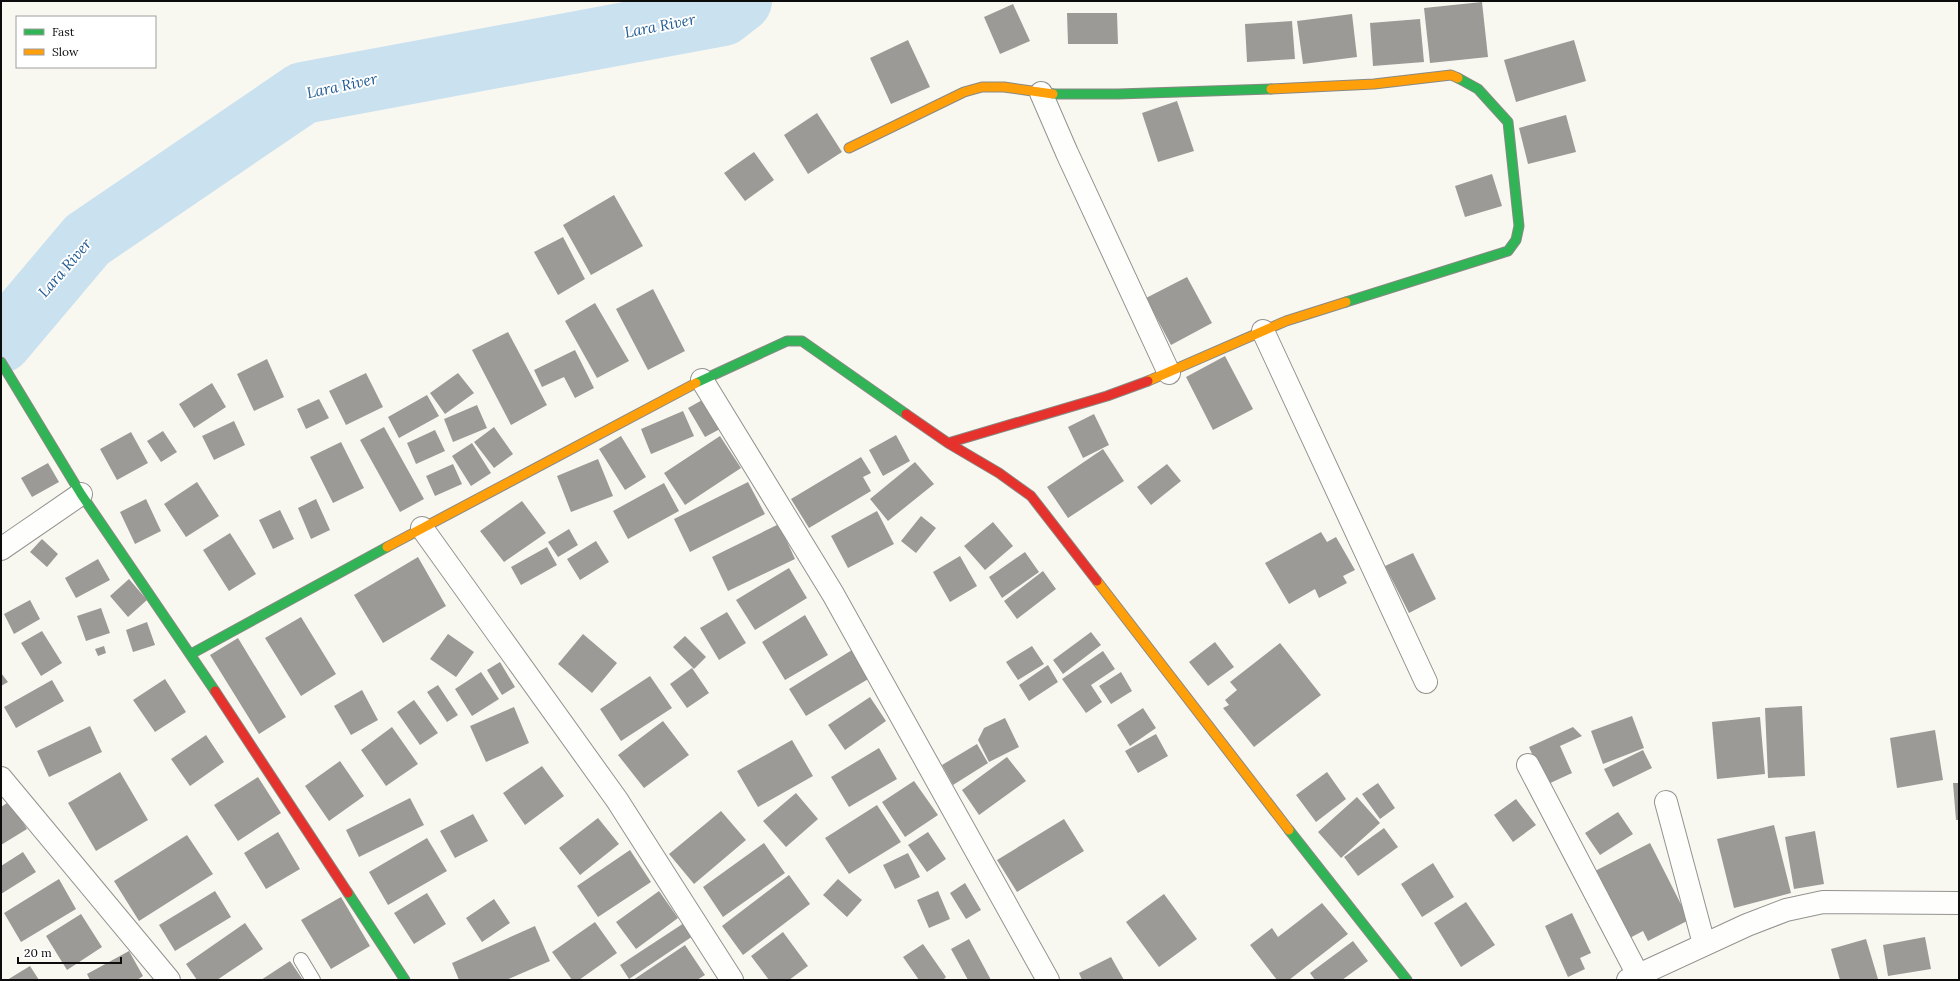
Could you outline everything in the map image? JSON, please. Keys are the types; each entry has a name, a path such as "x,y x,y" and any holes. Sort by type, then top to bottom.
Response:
{"street":[{"path":"849,148 964,92 982,86 1072,95 1118,94 1327,87 1374,84 1451,75 1478,89 1508,122 1519,226 1516,240 1508,251 1286,321 1212,352 1169,374 1107,396 948,443"},
{"path":"1041,93 1067,153 1169,374"},
{"path":"1263,331 1426,682"},
{"path":"191,654 422,528 702,380 787,341 802,341 948,443 999,473 1031,496 1235,761 1407,980"},
{"path":"1,362 81,494 191,654 405,980"},
{"path":"702,380 833,594 1048,980"},
{"path":"1,549 81,494"},
{"path":"422,528 617,800 732,980"},
{"path":"1528,765 1633,977 1704,944 1786,910 1823,902 1959,902"},
{"path":"1,778 169,980"},
{"path":"1666,802 1704,944"}],"lane":[{"path":"301,960 313,980"}],"building":[{"path":"1482,2 1488,57 1430,63 1424,8"},
{"path":"1013,4 1030,41 1000,54 984,17"},
{"path":"1067,13 1117,13 1118,44 1068,44"},
{"path":"1352,14 1357,57 1303,64 1297,21"},
{"path":"1420,19 1424,62 1373,66 1370,23"},
{"path":"1292,21 1295,59 1247,62 1245,24"},
{"path":"908,40 930,87 891,104 870,58"},
{"path":"1574,40 1586,81 1516,102 1504,60"},
{"path":"1177,101 1194,151 1158,162 1142,113"},
{"path":"817,113 842,152 808,174 784,135"},
{"path":"1566,115 1576,152 1528,164 1519,128"},
{"path":"754,152 774,180 745,201 724,173"},
{"path":"1492,174 1502,206 1465,217 1455,186"},
{"path":"614,195 643,246 591,275 563,225"},
{"path":"563,237 585,279 558,295 534,252"},
{"path":"1187,277 1212,323 1171,345 1146,298"},
{"path":"653,289 685,351 648,370 616,309"},
{"path":"595,303 629,361 597,378 565,321"},
{"path":"508,332 547,405 511,425 472,350"},
{"path":"575,350 594,388 575,398 564,377 542,387 534,370"},
{"path":"1225,356 1253,409 1213,430 1186,377"},
{"path":"267,359 284,397 254,411 237,374"},
{"path":"366,373 383,407 346,425 329,391"},
{"path":"458,373 474,393 445,414 430,393"},
{"path":"212,383 226,407 194,428 179,404"},
{"path":"427,395 439,416 399,438 388,417"},
{"path":"319,399 329,418 306,429 297,409"},
{"path":"704,399 720,429 705,437 688,408"},
{"path":"477,405 487,428 453,442 444,419"},
{"path":"683,411 694,436 651,454 641,429"},
{"path":"1094,414 1109,445 1083,458 1068,427"},
{"path":"234,421 245,445 214,460 202,436"},
{"path":"384,427 424,499 400,512 360,440"},
{"path":"494,427 513,454 494,468 474,442"},
{"path":"435,430 445,451 416,464 407,443"},
{"path":"163,431 177,452 161,462 147,441"},
{"path":"131,432 148,463 117,480 100,449"},
{"path":"896,435 910,461 883,476 869,450"},
{"path":"621,436 646,477 625,490 599,449"},
{"path":"720,436 741,468 685,505 664,473"},
{"path":"341,442 364,488 333,503 310,457"},
{"path":"472,443 491,473 471,486 452,456"},
{"path":"1103,449 1124,481 1068,518 1047,487"},
{"path":"861,457 871,473 863,477 871,491 809,528 791,499"},
{"path":"598,459 613,496 571,512 557,476"},
{"path":"915,462 934,484 888,521 870,499"},
{"path":"48,463 59,482 32,497 21,478"},
{"path":"453,464 462,484 435,496 426,476"},
{"path":"1167,464 1181,481 1151,505 1137,487"},
{"path":"197,482 219,516 186,537 164,504"},
{"path":"748,482 765,514 690,552 674,519"},
{"path":"664,483 679,511 628,539 613,511"},
{"path":"146,499 161,531 135,544 120,512"},
{"path":"316,499 330,530 311,539 298,508"},
{"path":"522,501 546,533 504,562 480,531"},
{"path":"280,510 294,539 273,549 259,520"},
{"path":"877,511 894,544 848,568 831,536"},
{"path":"921,516 936,528 916,553 901,541"},
{"path":"993,522 1013,546 985,570 964,546"},
{"path":"779,524 795,559 728,591 712,557"},
{"path":"569,529 578,545 558,557 548,542"},
{"path":"1321,532 1327,542 1336,537 1355,570 1343,576 1347,583 1319,598 1315,589 1289,604 1265,563"},
{"path":"230,533 256,574 229,591 203,550"},
{"path":"42,539 58,554 47,567 30,552"},
{"path":"596,541 609,562 580,580 567,559"},
{"path":"547,547 557,565 521,585 511,567"},
{"path":"1025,552 1039,572 1002,598 989,577"},
{"path":"1413,553 1436,599 1409,613 1385,566"},
{"path":"960,556 977,586 950,602 933,572"},
{"path":"418,557 446,606 383,643 354,595"},
{"path":"98,559 110,580 76,598 65,578"},
{"path":"789,568 807,598 755,630 736,600"},
{"path":"1043,571 1056,589 1017,619 1004,601"},
{"path":"129,579 147,600 128,617 110,596"},
{"path":"30,600 40,619 14,634 4,614"},
{"path":"101,608 110,633 86,641 77,616"},
{"path":"727,612 746,643 719,660 700,628"},
{"path":"805,615 828,655 785,680 762,642"},
{"path":"301,617 336,674 301,696 265,638"},
{"path":"147,622 155,645 133,652 126,630"},
{"path":"42,631 62,663 41,676 21,643"},
{"path":"1091,632 1101,645 1063,674 1053,660"},
{"path":"448,634 474,652 456,677 430,659"},
{"path":"583,634 617,663 592,693 558,664"},
{"path":"685,636 706,657 694,669 673,647"},
{"path":"238,638 286,717 259,734 210,655"},
{"path":"1215,642 1234,667 1208,686 1189,662"},
{"path":"1280,643 1321,695 1254,747 1223,708 1229,705 1225,700 1237,690 1230,682"},
{"path":"104,646 106,653 98,656 95,649"},
{"path":"1032,646 1044,664 1018,680 1006,662"},
{"path":"852,650 870,678 806,716 789,689"},
{"path":"1103,651 1115,669 1091,685 1102,702 1086,713 1062,679"},
{"path":"500,662 515,687 502,695 487,670"},
{"path":"1048,665 1058,682 1029,701 1019,685"},
{"path":"692,668 709,693 687,708 670,684"},
{"path":"481,672 499,699 472,716 455,689"},
{"path":"1121,672 1132,691 1111,704 1099,686"},
{"path":"1,673 8,682 1,686"},
{"path":"650,676 672,708 621,741 600,709"},
{"path":"165,679 186,712 155,732 133,700"},
{"path":"52,680 64,701 16,728 4,707"},
{"path":"438,685 458,715 447,722 427,692"},
{"path":"362,690 378,720 351,735 334,706"},
{"path":"870,697 886,721 845,750 828,725"},
{"path":"414,700 438,733 420,745 397,712"},
{"path":"1802,706 1805,776 1768,778 1765,708"},
{"path":"514,707 529,743 486,762 470,726"},
{"path":"1143,708 1156,728 1130,746 1117,725"},
{"path":"1632,716 1644,748 1603,764 1591,731"},
{"path":"1760,717 1765,774 1717,779 1712,722"},
{"path":"1005,718 1019,747 989,762 978,740 984,728"},
{"path":"663,721 689,755 644,788 618,755"},
{"path":"90,726 102,752 49,777 37,751"},
{"path":"392,727 418,764 386,786 361,750"},
{"path":"1573,727 1582,736 1560,746 1572,773 1546,785 1529,747"},
{"path":"1935,730 1943,780 1897,788 1890,738"},
{"path":"1156,734 1168,756 1138,773 1125,751"},
{"path":"206,735 224,762 190,786 171,759"},
{"path":"792,740 813,776 758,807 737,771"},
{"path":"977,744 988,763 953,785 942,765"},
{"path":"879,748 897,779 849,807 831,777"},
{"path":"1643,750 1652,768 1613,787 1604,769"},
{"path":"1007,757 1026,781 979,815 962,790"},
{"path":"340,761 364,796 329,821 305,786"},
{"path":"542,766 564,796 525,825 503,793"},
{"path":"120,772 148,820 96,851 68,803"},
{"path":"1327,772 1346,799 1316,822 1296,795"},
{"path":"258,777 281,813 238,841 214,805"},
{"path":"914,781 938,815 905,837 882,802"},
{"path":"1378,783 1395,808 1380,819 1362,794"},
{"path":"1953,783 1959,783 1959,820 1956,820"},
{"path":"796,793 818,819 786,847 763,821"},
{"path":"1357,797 1380,823 1341,858 1318,832"},
{"path":"410,798 424,825 359,857 346,830"},
{"path":"1516,799 1536,825 1513,842 1494,815"},
{"path":"10,801 27,829 1,845 1,807"},
{"path":"877,805 901,842 849,874 825,838"},
{"path":"721,811 746,840 694,884 669,854"},
{"path":"1618,812 1633,834 1600,855 1585,833"},
{"path":"473,814 488,841 455,858 440,831"},
{"path":"598,818 619,844 580,875 559,848"},
{"path":"1064,819 1084,851 1017,892 997,860"},
{"path":"1774,825 1791,893 1734,908 1717,839"},
{"path":"1384,828 1398,847 1358,876 1344,857"},
{"path":"1815,831 1824,884 1794,889 1785,837"},
{"path":"278,832 300,869 266,889 244,853"},
{"path":"928,832 946,859 927,872 908,845"},
{"path":"187,835 213,874 139,921 114,881"},
{"path":"427,838 447,871 388,905 369,872"},
{"path":"764,843 785,873 723,917 703,887"},
{"path":"1650,843 1689,920 1648,941 1643,931 1626,940 1591,873"},
{"path":"630,850 651,882 598,917 577,886"},
{"path":"23,852 36,872 1,894 1,866"},
{"path":"908,853 920,877 895,889 883,865"},
{"path":"1433,863 1454,897 1422,917 1401,884"},
{"path":"789,875 810,904 743,955 722,926"},
{"path":"59,879 76,909 21,942 4,913"},
{"path":"838,879 862,900 847,917 823,895"},
{"path":"965,883 981,910 966,919 950,893"},
{"path":"215,891 231,917 175,951 159,925"},
{"path":"659,891 678,918 636,949 616,922"},
{"path":"938,891 950,919 929,928 917,900"},
{"path":"427,893 446,924 414,944 394,913"},
{"path":"1164,894 1197,939 1159,967 1126,922"},
{"path":"341,897 370,946 331,969 301,920"},
{"path":"494,899 510,923 482,942 466,918"},
{"path":"1466,902 1495,945 1461,967 1434,923"},
{"path":"1322,903 1348,934 1289,980 1277,980 1250,945 1272,928 1278,937"},
{"path":"1572,913 1591,953 1580,958 1585,969 1568,977 1545,926"},
{"path":"81,914 102,947 67,970 46,936"},
{"path":"595,922 617,953 579,980 572,980 552,952"},
{"path":"245,923 263,949 217,980 197,980 186,964"},
{"path":"684,923 693,936 629,979 620,965"},
{"path":"535,926 550,961 506,980 459,980 452,963"},
{"path":"783,932 808,966 789,980 769,980 751,956"},
{"path":"1925,937 1931,969 1888,976 1883,945"},
{"path":"969,939 991,980 968,980 951,949"},
{"path":"1866,939 1878,979 1840,980 1831,949"},
{"path":"1353,941 1368,961 1342,980 1315,980 1310,973"},
{"path":"923,944 946,977 943,980 919,980 903,957"},
{"path":"685,945 705,975 697,980 633,980"},
{"path":"129,951 143,976 137,980 90,980 87,974"},
{"path":"1111,957 1124,980 1082,980 1079,973"},
{"path":"290,961 303,980 261,980"},
{"path":"30,966 39,980 7,980"}],"waterway":[{"name":"Lara River","path":"1,342 87,240 303,93 723,15 741,1"}],"traffic: fast":[{"path":"1346,302 1508,251 1516,240 1519,226 1508,122 1478,89 1458,78"},
{"path":"1053,94 1118,94 1271,89"},
{"path":"696,383 787,341 802,341 906,414"},
{"path":"1,362 81,494 215,691"},
{"path":"191,654 387,547"},
{"path":"1289,830 1407,980"},
{"path":"348,893 405,980"}],"traffic: slow":[{"path":"1271,89 1374,84 1451,75 1458,78"},
{"path":"849,148 964,92 982,87 1004,87 1053,94"},
{"path":"1148,381 1286,321 1346,302"},
{"path":"387,547 696,383"},
{"path":"1097,581 1289,830"}],"traffic: jam":[{"path":"948,443 1107,396 1148,381"},
{"path":"906,414 948,443 999,473 1031,496 1097,581"},
{"path":"215,691 348,893"}]}
